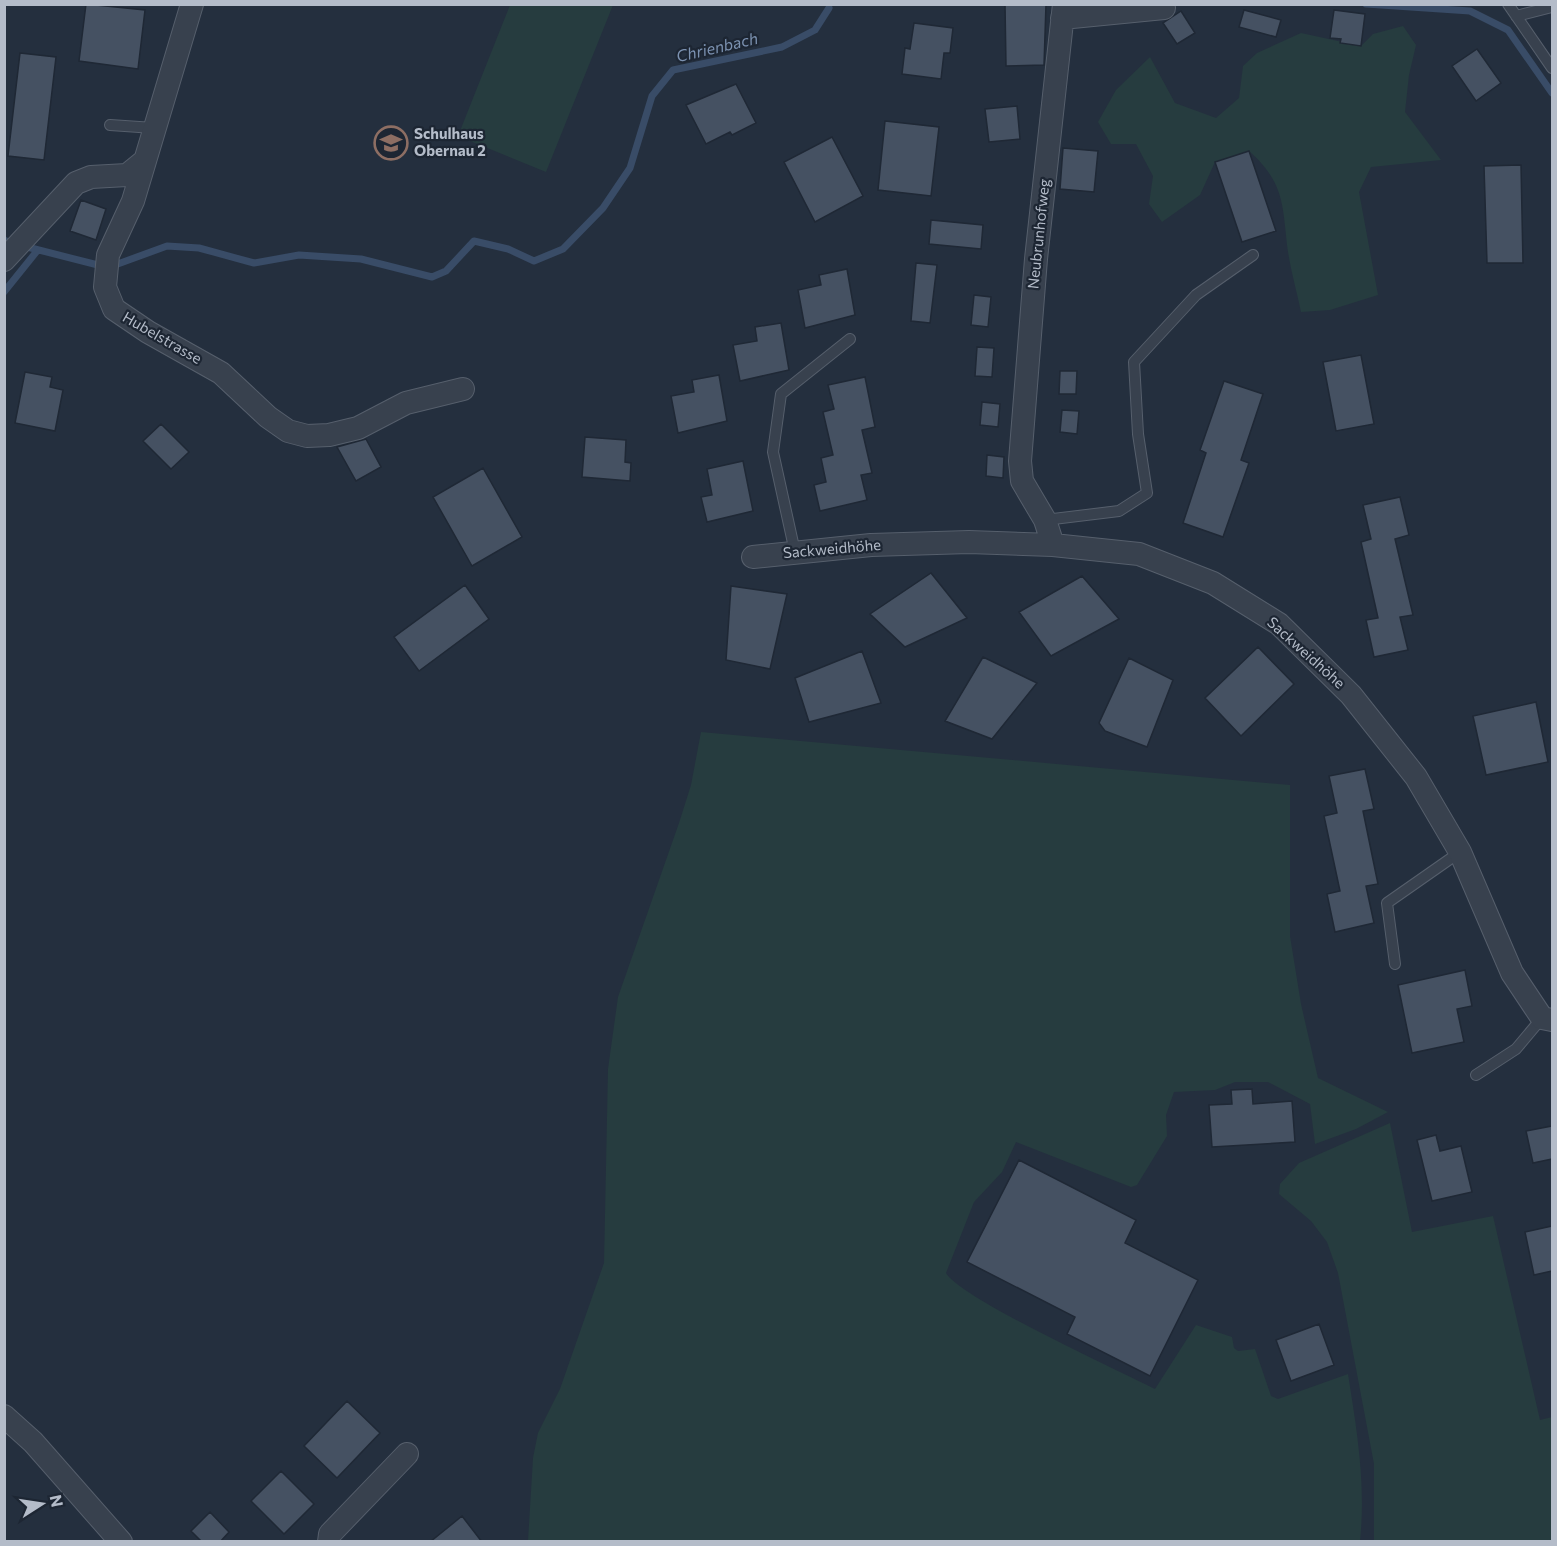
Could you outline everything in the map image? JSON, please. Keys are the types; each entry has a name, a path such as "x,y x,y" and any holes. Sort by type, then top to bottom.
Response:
{"street":[{"name":"Hubelstrasse","path":"192,4 133,201 108,255 105,287 109,302 124,318 221,373 268,417 288,431 307,436 329,435 358,428 406,403 463,388"},
{"name":"Neubrunhofweg","path":"1053,545 1045,520 1022,482 1020,461 1036,259 1063,11 1164,8"},
{"path":"4,260 76,183 91,177 127,175 143,162"},
{"name":"Sackweidhöhe","path":"753,556 871,545 969,542 1053,545 1139,554 1213,583 1279,624 1351,695 1416,777 1460,852 1512,973 1547,1019"},
{"path":"4,1416 33,1442 122,1542"},
{"path":"329,1542 330,1534 407,1454"}],"lane":[{"path":"1508,4 1551,64"},
{"path":"1516,16 1552,7"},
{"path":"110,124 154,128"},
{"path":"1045,520 1119,511 1148,493 1138,434 1134,362 1196,295 1254,255"},
{"path":"795,552 773,452 782,394 850,339"},
{"path":"1395,964 1387,903 1460,852"},
{"path":"1476,1075 1516,1049 1547,1019"}],"green space":[{"path":"510,5 613,5 546,172 458,136"},
{"path":"1403,26 1416,45 1409,75 1405,112 1441,160 1371,167 1359,192 1378,295 1330,310 1301,312 1289,260 1280,197 1270,174 1249,151 1215,162 1200,195 1162,222 1149,204 1153,176 1136,144 1111,144 1098,122 1116,90 1150,57 1175,103 1216,118 1239,98 1243,66 1257,53 1301,33 1361,46 1373,34"},
{"path":"701,732 1290,785 1290,936 1301,1004 1318,1078 1388,1112 1356,1129 1315,1144 1310,1104 1268,1082 1235,1082 1215,1090 1174,1092 1166,1115 1167,1136 1137,1185 1131,1187 1016,1142 1002,1172 974,1202 946,1273 958,1284 1009,1316 1155,1389 1196,1325 1232,1337 1234,1348 1238,1351 1255,1349 1271,1396 1278,1399 1348,1374 1361,1478 1360,1541 528,1541 533,1458 538,1433 560,1389 604,1263 608,1069 618,997 691,785"},
{"path":"1390,1123 1412,1232 1493,1216 1540,1420 1552,1417 1552,1541 1374,1541 1374,1464 1338,1273 1327,1242 1311,1221 1279,1194 1280,1184 1299,1163"}],"building":[{"path":"86,4 145,10 138,69 79,61"},
{"path":"1005,4 1046,4 1044,65 1006,66"},
{"path":"1244,10 1281,20 1276,37 1239,27"},
{"path":"1334,10 1365,14 1361,46 1340,43 1341,39 1330,38"},
{"path":"1181,11 1195,33 1177,44 1163,23"},
{"path":"914,23 953,28 950,53 944,53 941,79 902,74 905,48 910,49"},
{"path":"1477,49 1501,83 1476,101 1452,66"},
{"path":"20,53 56,57 44,160 8,156"},
{"path":"736,84 756,123 706,144 686,105"},
{"path":"1017,106 1020,139 989,142 985,109"},
{"path":"885,121 939,127 931,196 878,190"},
{"path":"832,137 863,196 815,222 784,162"},
{"path":"1063,148 1098,151 1094,192 1060,189"},
{"path":"1249,151 1276,231 1242,242 1215,162"},
{"path":"1521,165 1523,263 1487,263 1484,166"},
{"path":"81,200 106,209 96,240 70,231"},
{"path":"931,220 983,225 981,249 929,244"},
{"path":"916,263 937,265 930,323 911,321"},
{"path":"847,269 855,315 805,328 798,290 821,285 819,275"},
{"path":"974,295 991,297 988,327 971,325"},
{"path":"781,323 789,370 740,381 733,345 757,341 755,327"},
{"path":"977,347 994,348 992,377 975,376"},
{"path":"1361,355 1374,424 1336,431 1323,362"},
{"path":"1060,371 1077,371 1076,394 1059,394"},
{"path":"25,372 52,377 50,387 63,390 55,431 15,423"},
{"path":"719,375 727,421 678,433 671,396 694,392 692,380"},
{"path":"865,377 875,427 862,430 872,473 861,475 867,500 820,511 814,485 826,482 821,458 833,455 823,412 834,409 828,385"},
{"path":"1224,381 1263,394 1241,460 1249,463 1223,537 1183,523 1206,453 1200,450"},
{"path":"982,402 1000,404 998,427 980,425"},
{"path":"1062,410 1079,411 1077,434 1060,432"},
{"path":"161,424 189,452 171,469 143,441"},
{"path":"585,437 626,440 625,462 631,463 630,481 582,477"},
{"path":"366,439 381,467 356,481 337,447"},
{"path":"987,455 1004,457 1003,478 986,476"},
{"path":"743,461 753,511 707,522 701,497 712,495 707,469"},
{"path":"483,468 522,537 472,566 433,497"},
{"path":"1400,497 1409,535 1395,539 1413,615 1400,617 1408,650 1374,657 1366,620 1378,618 1361,542 1371,539 1363,505"},
{"path":"931,573 967,618 905,647 870,614"},
{"path":"1082,576 1119,619 1051,656 1019,612"},
{"path":"465,585 489,619 419,671 394,637"},
{"path":"731,586 787,594 770,669 726,660"},
{"path":"1258,647 1294,684 1241,736 1205,698"},
{"path":"862,651 881,703 809,722 795,678"},
{"path":"983,657 1037,683 992,739 945,721"},
{"path":"1129,658 1173,680 1147,747 1105,731 1099,723"},
{"path":"1536,702 1548,762 1486,775 1473,716"},
{"path":"1365,769 1374,809 1363,811 1378,884 1366,886 1374,923 1335,932 1327,894 1340,891 1324,816 1337,813 1329,776"},
{"path":"1465,970 1472,1006 1457,1009 1464,1042 1412,1053 1398,985"},
{"path":"1252,1089 1253,1104 1292,1101 1295,1142 1212,1147 1209,1105 1232,1104 1231,1090"},
{"path":"1552,1126 1552,1159 1533,1163 1526,1131"},
{"path":"1436,1135 1440,1151 1461,1146 1472,1192 1432,1201 1417,1140"},
{"path":"1019,1160 1136,1220 1125,1243 1198,1280 1150,1376 1067,1334 1075,1317 967,1262"},
{"path":"1552,1226 1552,1271 1534,1275 1525,1232"},
{"path":"1319,1324 1334,1365 1291,1381 1276,1340"},
{"path":"347,1401 380,1433 337,1478 304,1446"},
{"path":"281,1471 314,1504 284,1534 251,1501"},
{"path":"210,1512 229,1532 220,1542 202,1542 191,1531"},
{"path":"462,1516 482,1542 430,1542"}],"waterway":[{"name":"Chrienbach","path":"1366,4 1470,11 1508,30 1552,93"},
{"name":"Chrienbach","path":"115,265 167,246 199,248 254,263 299,255 361,259 432,277 446,271 474,241 508,249 534,261 563,249 603,208 630,168 652,96 673,70 782,47 815,30 829,8"},
{"name":"Chrienbach","path":"27,247 98,265"},
{"path":"4,292 37,251"}],"place":[{"name":"Schulhaus Obernau 2","path":"391,143"}]}
